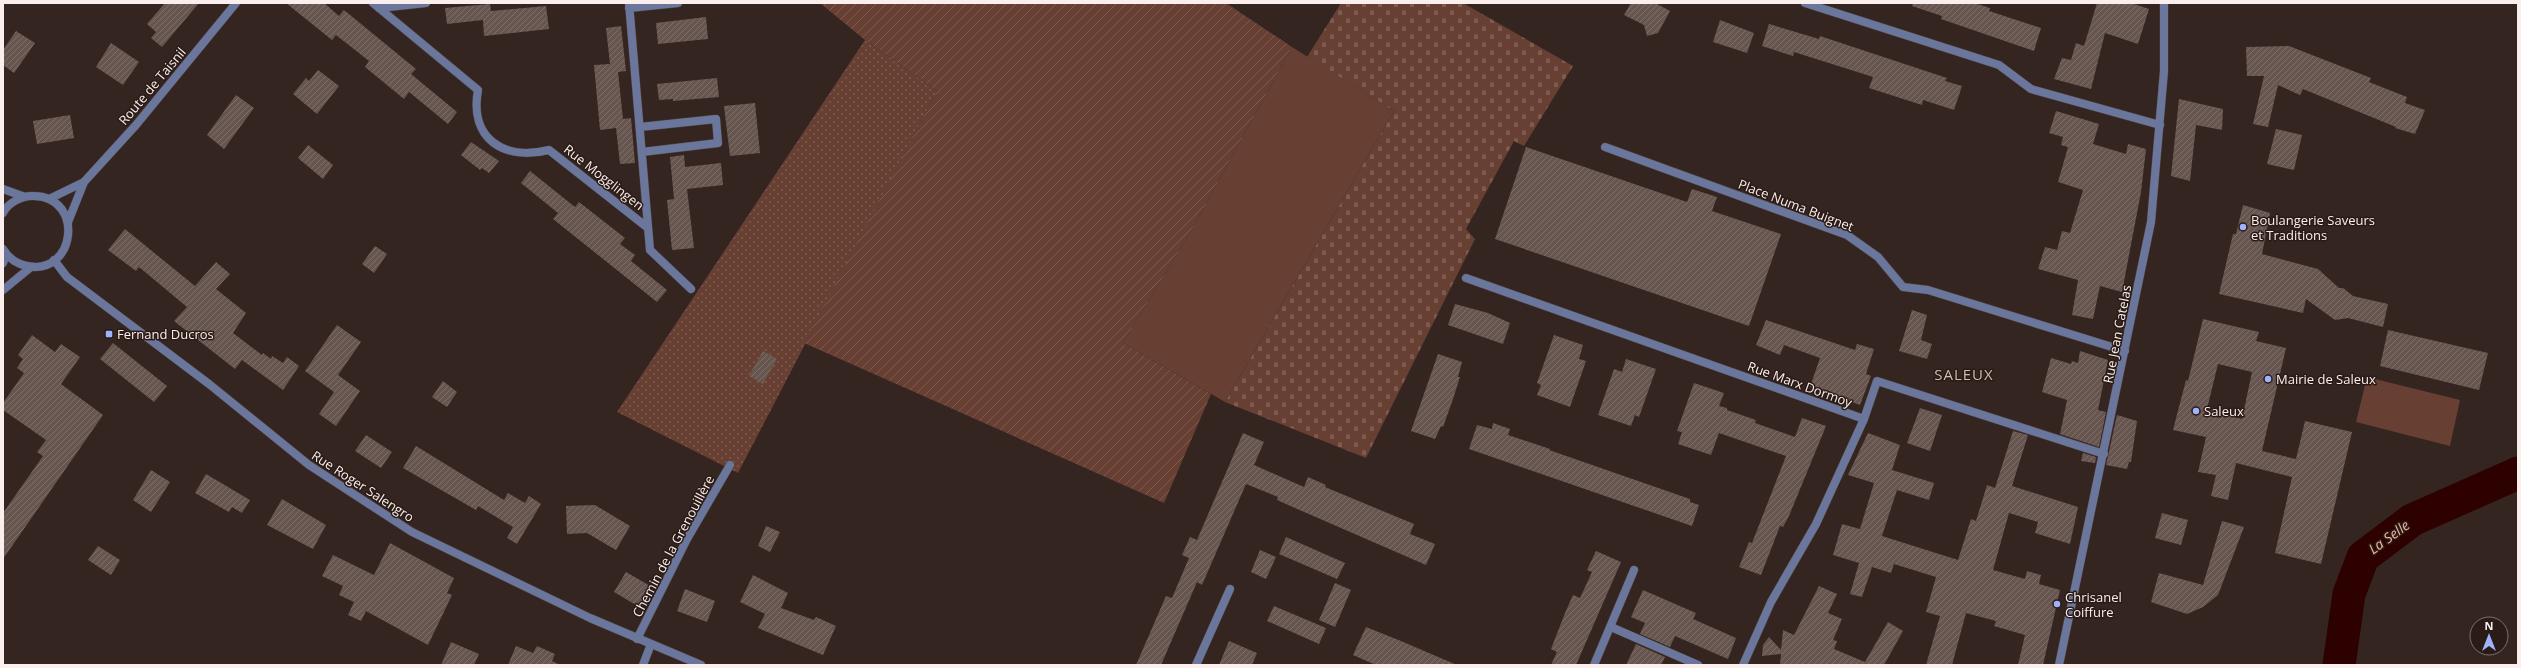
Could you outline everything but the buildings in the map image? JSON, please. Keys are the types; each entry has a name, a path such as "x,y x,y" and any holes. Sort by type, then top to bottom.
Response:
{"street":[{"name":"Route de Taisnil","path":"54,260 67,243 68,222 84,182 136,125 236,3"},
{"name":"Rue Mogglingen","path":"376,6 426,3"},
{"name":"Rue Mogglingen","path":"678,3 629,6 650,250 691,289"},
{"path":"1805,3 1999,65 2031,89 2160,125"},
{"name":"Rue Jean Catelas","path":"2059,665 2151,222 2164,71 2164,3"},
{"name":"Rue Mogglingen","path":"376,6 478,90 476,105 478,121 484,134 498,146 515,152 537,153 549,150 648,228"},
{"path":"640,127 716,119 718,143 642,152"},
{"name":"Place Numa Buignet","path":"1605,147 1847,235 1878,257 1903,287 1928,290 2125,351"},
{"name":"Route de Taisnil","path":"49,199 84,182"},
{"path":"3,189 25,197"},
{"path":"3,213 14,201 33,196 49,199 57,204 68,222"},
{"path":"4,255 22,265 31,267 41,266 54,260"},
{"name":"Rue Roger Salengro","path":"54,260 67,277 209,384 315,470 412,532 637,639 701,665"},
{"path":"3,290 31,267"},
{"name":"Rue Marx Dormoy","path":"1466,278 1864,419 1877,381 2104,454"},
{"path":"1743,665 1771,602 1816,524 1864,419"},
{"name":"Chemin de la Grenouillère","path":"637,639 687,539 730,465"},
{"path":"1594,665 1634,570"},
{"path":"1196,665 1230,590"},
{"path":"1611,627 1698,665"},
{"path":"643,665 651,644"}],"green space":[{"path":"820,3 1226,3 1292,47 1191,231 1123,343 1211,394 1164,503 804,343 937,91 865,40"},
{"path":"1341,3 1463,3 1573,66 1524,146 1514,141 1466,229 1475,239 1366,458 1225,402 1394,111 1307,57"},
{"path":"865,40 937,91 738,473 617,412"},
{"path":"1292,47 1394,111 1225,402 1123,343 1191,231"},
{"path":"2367,377 2460,400 2450,446 2356,422"}],"waterway":[{"name":"La Selle","path":"2339,665 2349,594 2363,557 2412,520 2518,473"}],"place":[{"name":"Boulangerie Saveurs et Traditions","path":"2243,227"},
{"name":"Fernand Ducros","path":"109,334"},
{"name":"Mairie de Saleux","path":"2268,379"},
{"name":"Saleux","path":"2196,411"},
{"name":"Chrisanel Coiffure","path":"2057,604"}],"district":[{"name":"SALEUX","path":"1964,375"}]}
